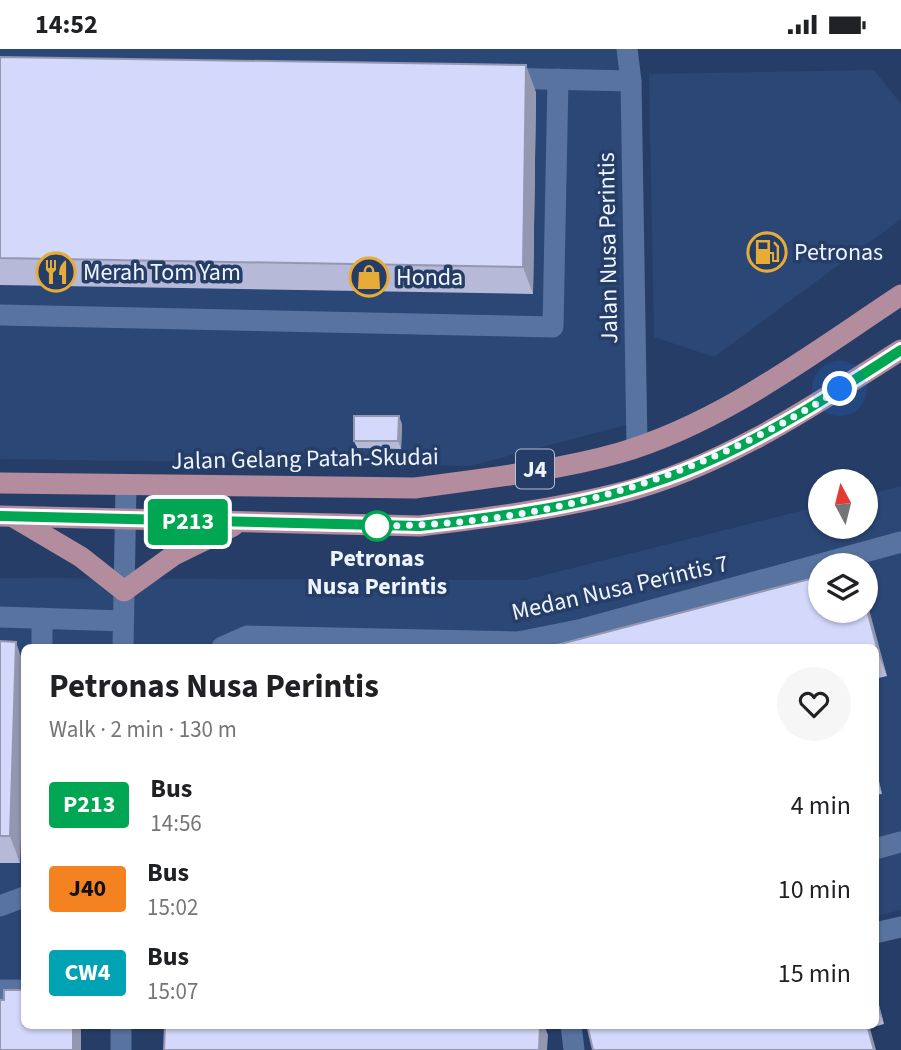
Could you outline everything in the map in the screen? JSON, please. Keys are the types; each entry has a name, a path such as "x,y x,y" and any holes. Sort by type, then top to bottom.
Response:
{"main road":[{"name":"Jalan Gelang Patah-Skudai","path":"0,483 126,487 415,488 620,453 690,424 763,385 901,295"},
{"name":"J4","path":"6,516 238,524 420,526 485,518 624,492 723,454 799,415 901,350"},
{"path":"6,516 81,557 124,591 174,555 238,524"}],"street":[{"name":"Jalan Nusa Perintis","path":"627,49 631,81 637,446"},
{"path":"479,78 631,81"},
{"path":"0,315 553,327 558,79"},
{"path":"123,644 126,487"},
{"name":"Medan Nusa Perintis 7","path":"229,644 247,636 518,642 583,629 901,543"},
{"path":"0,617 123,621"},
{"path":"42,618 42,644"},
{"path":"879,848 901,842"},
{"path":"0,906 21,898"},
{"path":"879,932 901,927"},
{"path":"0,990 21,991"},
{"path":"121,1029 121,1050"},
{"path":"571,1029 574,1050"}],"shaded area":[{"path":"0,49 627,49 637,422 470,466 0,459"},
{"path":"874,70 901,104 901,219 714,357 654,337 649,74"},
{"path":"901,486 901,910 879,915 879,644 21,644 21,980 0,979 0,578 525,580 808,509 808,539 878,539 878,492"}],"building":[{"path":"0,57 526,65 523,267 0,258"},
{"path":"354,416 399,416 398,441 354,441"},
{"path":"808,579 808,623 871,623 876,644 560,644"},
{"path":"0,641 16,642 10,836 0,836"},
{"path":"4,990 21,990 21,1029 73,1029 73,1050 0,1050 0,1000 4,1000"},
{"path":"165,1029 540,1029 539,1050 164,1050"},
{"path":"588,1029 868,1029 874,1050 593,1050"}],"bus line":[{"name":"P213","path":"0,516 238,524 420,526 485,518 624,492 712,460 799,415 901,350"}],"place":[{"name":"Petronas","path":"767,252"},
{"name":"Merah Tom Yam","path":"56,272"},
{"name":"Honda","path":"369,277"},
{"name":"Petronas Nusa Perintis","path":"377,526"}],"route":[{"path":"377,526 368,526 420,526 485,518 624,492 712,460 799,415 840,389"}]}
